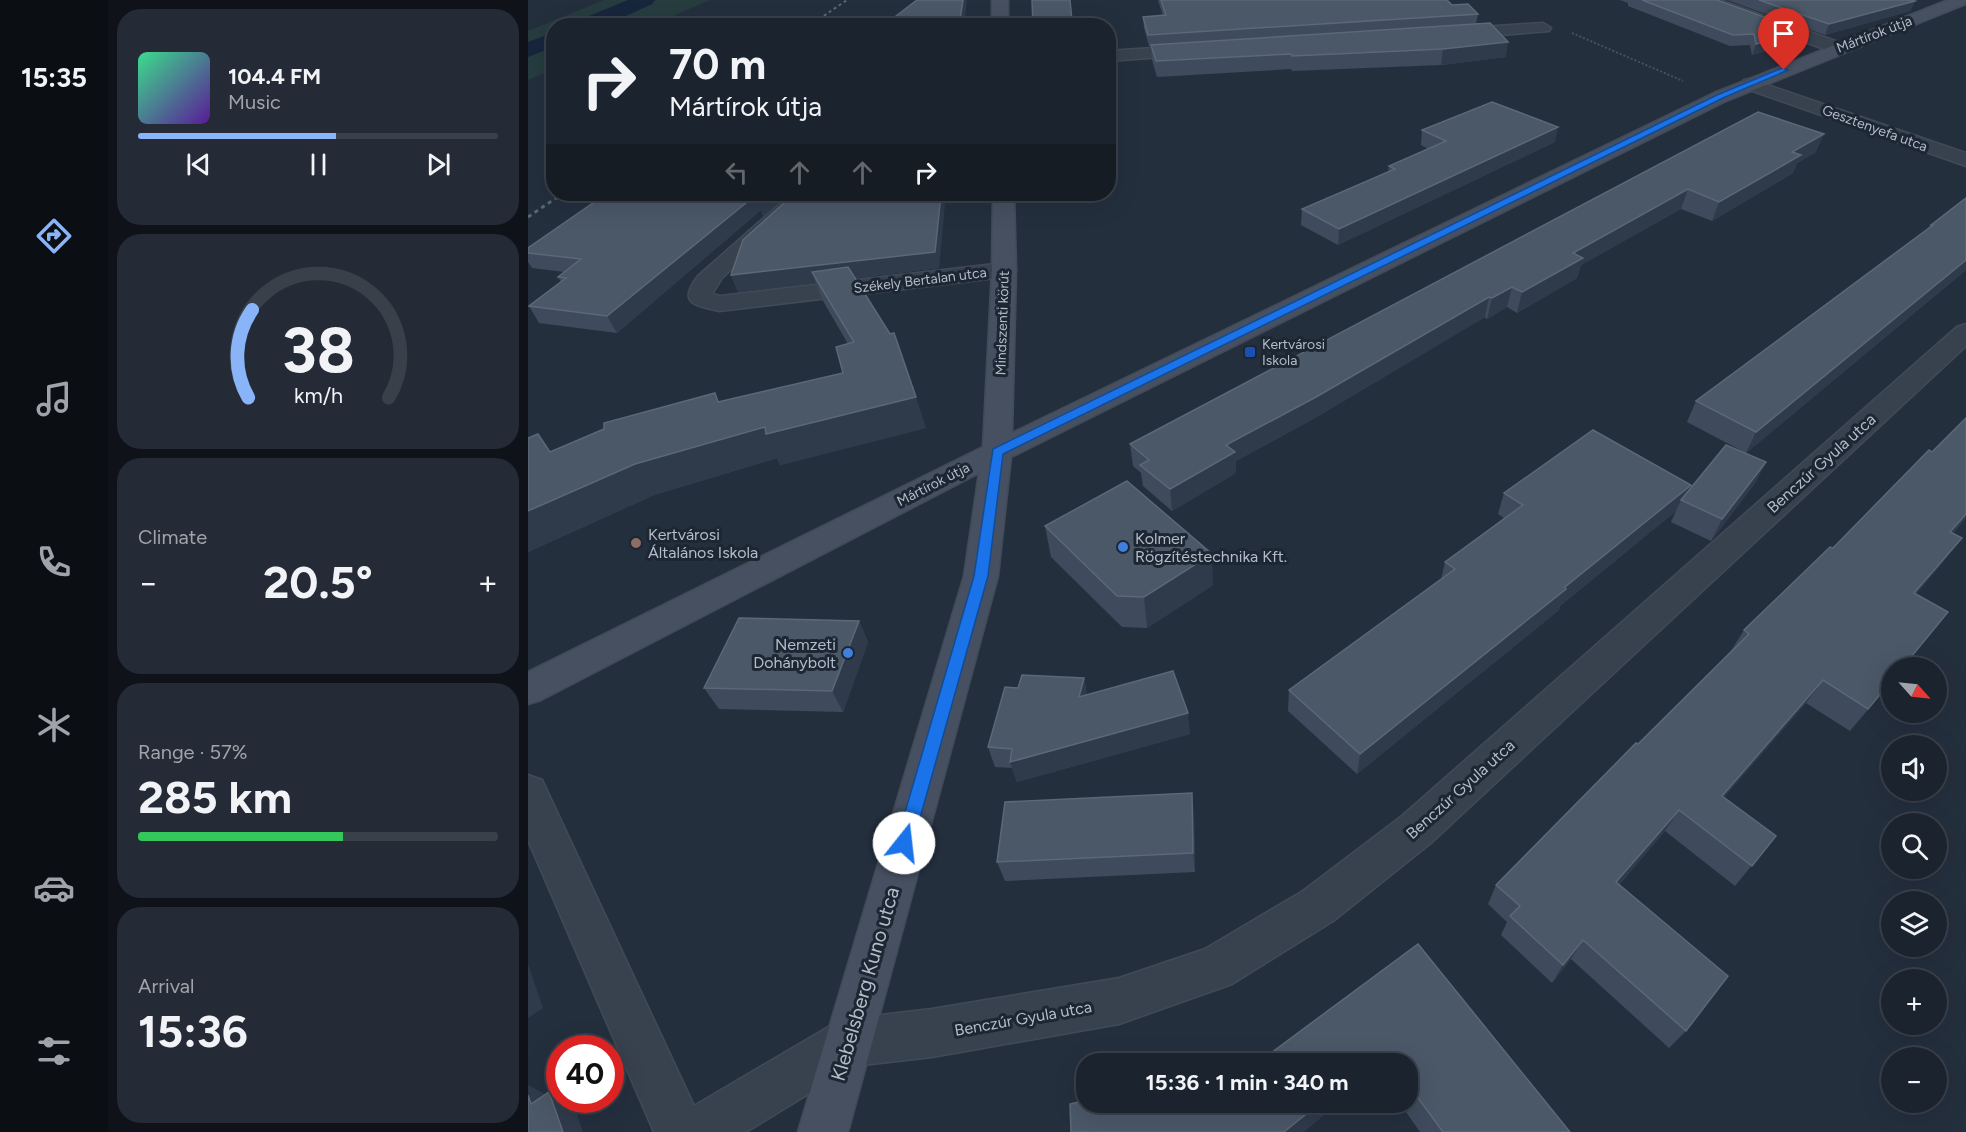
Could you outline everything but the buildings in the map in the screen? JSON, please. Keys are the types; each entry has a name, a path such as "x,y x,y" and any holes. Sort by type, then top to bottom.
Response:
{"street":[{"path":"1000,0 1000,18"},
{"path":"1706,0 1838,48"},
{"name":"Mártírok útja","path":"528,689 997,452 1720,97 1962,0"},
{"path":"1437,34 1543,28"},
{"path":"1116,55 1214,49"},
{"name":"Gesztenyefa utca","path":"1750,84 1966,160"},
{"name":"Székely Bertalan utca","path":"795,201 714,273 702,287 699,293 700,298 719,304 1004,270"},
{"name":"Mindszenti körút","path":"997,452 1004,270 1003,201"},
{"name":"Benczúr Gyula utca","path":"847,1043 932,1033 1119,1002 1216,969 1318,906 1417,829 1966,332"},
{"name":"Klebelsberg Kuno utca","path":"823,1132 981,576 997,452"},
{"path":"528,793 680,1132"},
{"path":"698,1132 847,1043"}],"path":[{"path":"1543,28 1562,29 1720,97"}],"green space":[{"path":"604,0 710,0 668,18 560,18"},
{"path":"546,24 546,72 528,80 528,31"}],"waterway":[{"path":"603,18 645,0"},
{"path":"528,50 546,42"}],"railway":[{"path":"821,18 847,0"},
{"path":"528,217 552,201"}],"place":[{"name":"Kertvárosi Iskola","path":"1250,352"},
{"name":"Kertvárosi Általános Iskola","path":"636,543"},
{"name":"Kolmer Rögzítéstechnika Kft.","path":"1123,547"},
{"name":"Nemzeti Dohánybolt","path":"848,653"}],"route":[{"path":"904,843 981,576 997,452 1720,97 1784,70"}]}
